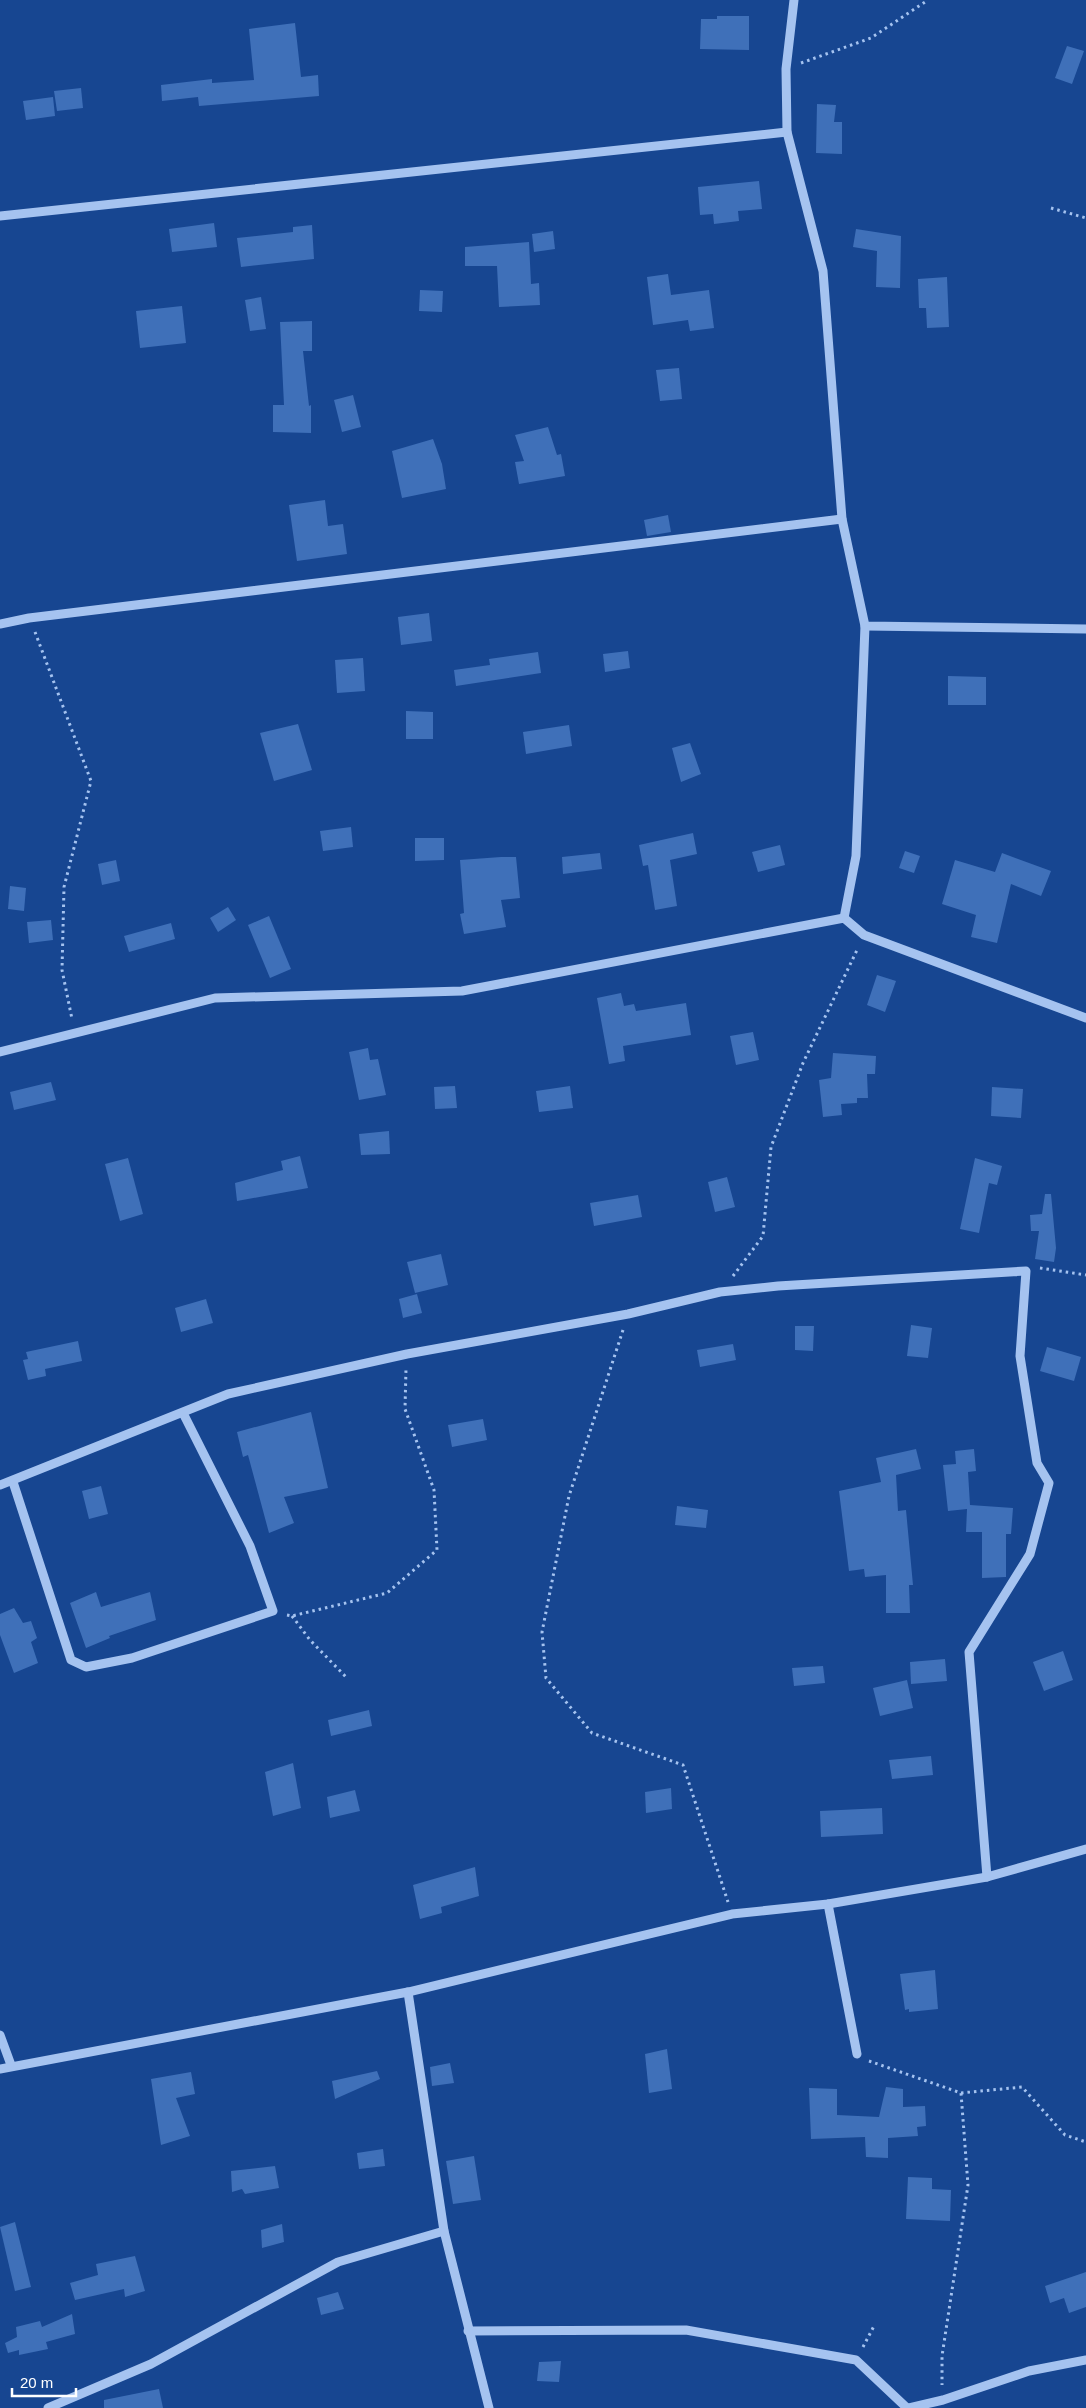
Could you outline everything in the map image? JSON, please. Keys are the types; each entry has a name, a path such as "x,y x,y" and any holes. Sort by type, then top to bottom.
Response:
{"street":[{"path":"794,0 786,69 786,132 822,271 842,519 865,626 856,856 844,918"},
{"path":"0,216 786,132"},
{"path":"0,624 30,618 842,519"},
{"path":"865,626 1086,629"},
{"path":"0,1052 215,998 462,991 844,918"},
{"path":"844,918 864,936 1086,1018"},
{"path":"0,1485 13,1482 228,1394 407,1354 628,1314 720,1292 778,1286 1026,1270 1020,1356 1037,1464 1049,1483 1030,1554 969,1652 987,1877"},
{"path":"13,1482 71,1660 86,1667 132,1658 273,1611 250,1546 183,1413"},
{"path":"0,2069 11,2065 408,1992 732,1914 828,1904 987,1877 1086,1849"},
{"path":"828,1904 857,2054"},
{"path":"408,1992 444,2231 489,2408"},
{"path":"0,2035 11,2065"},
{"path":"48,2408 152,2364 338,2262 444,2231"},
{"path":"468,2331 686,2330 856,2360 908,2408 943,2400 1030,2371 1086,2360"}],"path":[{"path":"786,69 871,38 928,0"},
{"path":"1051,208 1086,218"},
{"path":"30,618 91,781 64,886 62,970 74,1032"},
{"path":"720,1292 763,1236 771,1148 803,1062 864,936"},
{"path":"1026,1270 1044,1267 1086,1275"},
{"path":"628,1314 569,1496 542,1632 546,1678 592,1732 683,1765 732,1914"},
{"path":"273,1611 292,1616 387,1593 438,1550 434,1490 405,1409 407,1354"},
{"path":"292,1616 310,1640 346,1677"},
{"path":"857,2054 871,2062 961,2093 1022,2087 1065,2135 1086,2142"},
{"path":"943,2400 942,2356 968,2185 961,2093"},
{"path":"856,2360 874,2326"}],"building":[{"path":"717,16 749,16 749,50 700,49 701,19 717,19"},
{"path":"295,23 301,77 318,75 319,96 199,106 198,97 162,101 161,85 212,79 212,83 254,80 249,29"},
{"path":"1067,46 1084,51 1072,84 1055,78"},
{"path":"81,88 83,108 57,111 54,91"},
{"path":"53,97 55,116 26,120 23,101"},
{"path":"817,104 836,105 834,122 842,122 842,154 816,153"},
{"path":"759,181 762,209 738,211 739,221 714,224 713,214 700,215 698,187"},
{"path":"214,223 217,247 172,252 169,229"},
{"path":"312,225 314,259 241,267 237,238 293,232 293,227"},
{"path":"856,229 901,236 900,288 876,287 877,251 853,247"},
{"path":"553,231 555,249 534,252 532,234"},
{"path":"529,242 531,284 539,283 540,305 499,307 497,266 465,266 465,247"},
{"path":"668,274 671,295 709,290 714,328 690,331 688,320 653,325 647,277"},
{"path":"947,277 949,327 927,328 926,308 919,308 918,279"},
{"path":"420,290 443,291 442,312 419,311"},
{"path":"261,297 266,329 250,331 245,300"},
{"path":"182,306 186,343 140,348 136,311"},
{"path":"312,321 312,351 303,351 309,406 311,405 311,433 273,432 273,405 284,405 280,322"},
{"path":"679,368 682,399 660,401 656,370"},
{"path":"353,395 361,427 342,432 334,400"},
{"path":"548,427 557,455 561,454 565,476 519,484 515,462 524,461 515,435"},
{"path":"433,439 442,464 446,489 402,498 392,451"},
{"path":"325,500 328,526 343,524 347,554 297,561 289,505"},
{"path":"668,515 671,532 647,536 644,520"},
{"path":"429,613 432,641 401,645 398,617"},
{"path":"628,651 630,668 605,672 603,654"},
{"path":"538,652 541,673 456,686 454,670 490,665 489,659"},
{"path":"363,658 365,691 337,693 335,660"},
{"path":"948,676 986,677 986,705 948,705"},
{"path":"406,711 433,712 433,739 406,739"},
{"path":"298,724 312,770 274,781 260,733"},
{"path":"569,725 572,746 526,754 523,732"},
{"path":"690,743 701,774 681,782 672,748"},
{"path":"351,827 353,847 323,851 320,831"},
{"path":"693,833 697,854 670,860 677,906 655,910 648,865 643,866 639,845"},
{"path":"415,838 444,838 444,860 415,861"},
{"path":"780,845 785,865 758,872 752,852"},
{"path":"905,851 920,856 914,873 899,868"},
{"path":"600,853 602,869 563,874 562,857"},
{"path":"1002,853 1051,871 1041,896 1011,884 997,943 971,937 976,915 942,904 955,860 995,872"},
{"path":"516,857 520,898 501,900 506,927 464,934 460,914 464,913 460,860"},
{"path":"116,860 120,881 102,885 98,864"},
{"path":"10,886 26,888 24,911 8,909"},
{"path":"228,907 236,920 218,932 210,918"},
{"path":"269,916 291,969 270,978 248,925"},
{"path":"51,920 53,940 29,943 27,922"},
{"path":"171,923 175,939 129,952 124,936"},
{"path":"877,975 896,981 885,1012 867,1005"},
{"path":"621,993 624,1006 634,1004 636,1011 686,1003 691,1035 623,1046 625,1061 609,1064 597,998"},
{"path":"753,1032 759,1060 736,1065 730,1036"},
{"path":"368,1048 370,1060 378,1059 386,1095 359,1100 349,1052"},
{"path":"833,1053 876,1056 875,1074 867,1074 868,1098 857,1098 857,1103 841,1104 842,1115 823,1117 819,1080 831,1078"},
{"path":"51,1082 56,1100 14,1110 10,1092"},
{"path":"455,1086 457,1108 435,1109 434,1087"},
{"path":"570,1086 573,1108 539,1112 536,1091"},
{"path":"992,1087 1023,1089 1021,1118 991,1116"},
{"path":"389,1131 390,1154 361,1155 359,1134"},
{"path":"300,1156 308,1188 237,1201 235,1183 283,1170 281,1161"},
{"path":"128,1158 143,1214 120,1221 105,1164"},
{"path":"975,1158 1002,1166 997,1185 989,1183 979,1233 960,1229"},
{"path":"727,1177 735,1207 715,1212 708,1182"},
{"path":"1045,1194 1051,1194 1056,1248 1054,1262 1035,1259 1039,1231 1031,1231 1030,1215 1042,1214"},
{"path":"638,1195 642,1217 594,1226 590,1203"},
{"path":"441,1254 448,1285 415,1293 407,1262"},
{"path":"417,1294 422,1313 403,1318 399,1299"},
{"path":"206,1299 213,1323 181,1332 175,1308"},
{"path":"911,1325 932,1328 928,1358 907,1356"},
{"path":"795,1326 814,1326 813,1351 795,1350"},
{"path":"78,1341 82,1361 45,1369 46,1376 28,1380 23,1360 28,1359 26,1352"},
{"path":"733,1344 736,1360 700,1367 697,1350"},
{"path":"1047,1347 1081,1357 1074,1381 1040,1371"},
{"path":"311,1412 328,1488 284,1497 294,1523 269,1533 248,1455 243,1457 237,1432"},
{"path":"483,1419 487,1440 452,1447 448,1425"},
{"path":"916,1449 921,1469 896,1475 898,1511 906,1510 913,1585 909,1585 910,1613 886,1613 886,1575 865,1577 864,1569 849,1571 839,1491 881,1482 876,1458"},
{"path":"974,1449 976,1471 968,1472 970,1505 1013,1508 1011,1534 1006,1534 1006,1577 982,1578 982,1532 966,1532 967,1509 948,1511 943,1465 956,1464 955,1451"},
{"path":"101,1486 108,1514 89,1519 82,1491"},
{"path":"677,1506 708,1510 706,1528 675,1525"},
{"path":"96,1592 101,1607 150,1592 156,1620 109,1636 110,1638 86,1648 70,1603"},
{"path":"14,1608 23,1623 31,1621 37,1638 31,1642 38,1663 14,1673 0,1635 0,1614"},
{"path":"1063,1651 1073,1680 1044,1691 1033,1662"},
{"path":"945,1659 947,1681 911,1684 910,1662"},
{"path":"823,1666 825,1683 794,1686 792,1668"},
{"path":"907,1680 913,1708 880,1716 873,1688"},
{"path":"369,1710 372,1726 331,1736 328,1720"},
{"path":"931,1756 933,1775 892,1779 889,1760"},
{"path":"293,1763 301,1808 273,1816 265,1772"},
{"path":"671,1788 672,1809 646,1813 645,1792"},
{"path":"355,1790 360,1811 330,1818 327,1797"},
{"path":"882,1808 883,1834 821,1837 820,1811"},
{"path":"475,1867 479,1896 441,1907 442,1913 420,1919 413,1885"},
{"path":"935,1970 938,2009 909,2012 909,2009 905,2010 900,1974"},
{"path":"667,2049 672,2089 649,2093 645,2054"},
{"path":"450,2063 454,2083 432,2086 430,2067"},
{"path":"377,2071 380,2079 335,2099 332,2081"},
{"path":"191,2072 195,2094 176,2098 190,2136 161,2145 151,2079"},
{"path":"886,2087 903,2089 903,2107 925,2106 926,2126 917,2127 918,2136 888,2138 888,2158 866,2157 865,2137 811,2139 809,2088 837,2089 837,2115 879,2117"},
{"path":"383,2149 385,2166 359,2169 357,2153"},
{"path":"474,2156 481,2200 453,2204 446,2161"},
{"path":"275,2166 279,2188 245,2194 242,2189 232,2192 231,2171"},
{"path":"908,2177 932,2178 932,2189 951,2190 950,2221 906,2219"},
{"path":"15,2222 31,2287 15,2291 0,2227"},
{"path":"282,2224 284,2242 262,2248 261,2230"},
{"path":"135,2256 145,2291 125,2297 124,2289 75,2300 70,2283 98,2275 96,2264"},
{"path":"1086,2272 1086,2307 1069,2313 1064,2298 1050,2303 1045,2286"},
{"path":"338,2292 344,2309 321,2315 317,2298"},
{"path":"72,2314 75,2334 46,2342 48,2349 19,2355 19,2350 8,2353 5,2343 17,2337 16,2327 40,2321 42,2327"},
{"path":"561,2361 559,2382 537,2381 539,2362"},
{"path":"159,2389 163,2408 104,2408 104,2400"}]}
